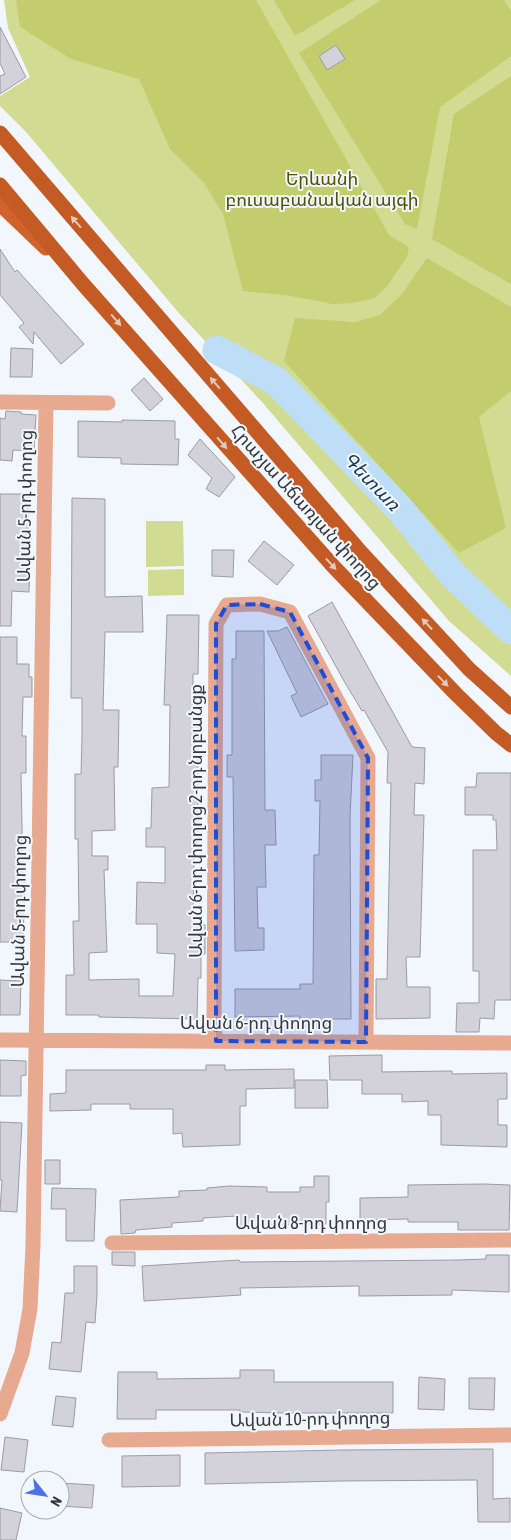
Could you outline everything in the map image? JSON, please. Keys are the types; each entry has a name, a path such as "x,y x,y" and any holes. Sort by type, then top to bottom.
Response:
{"highway":[{"name":"Հրաչյա Աճառյան փողոց","path":"0,134 358,549 468,669 511,707"},
{"name":"Հրաչյա Աճառյան փողոց","path":"0,185 83,284 332,566 456,694 496,734 511,745"}],"main road":[{"path":"0,204 83,284"}],"street":[{"path":"0,402 108,403"},
{"name":"Ավան 5-րդ փողոց","path":"0,1414 22,1353 30,1309 33,1235 46,403"},
{"name":"Ավան 6-րդ փողոց 2-րդ նրբանցք","path":"216,1040 214,1027 216,624 227,605 260,604 290,612 368,758 366,1042"},
{"name":"Ավան 6-րդ փողոց","path":"0,1040 216,1040 511,1044"},
{"name":"Ավան 8-րդ փողոց","path":"112,1243 511,1240"},
{"name":"Ավան 10-րդ փողոց","path":"109,1440 511,1435"}],"highlighted area":[{"path":"260,604 290,612 368,758 366,1042 216,1041 216,624 227,605"}],"green space":[{"name":"Երևանի բուսաբանական այգի","path":"4,0 511,0 511,676 449,621 262,402 178,312 26,132 0,106 0,96 30,77 8,28"},
{"path":"16,0 256,0 389,235 409,247 407,257 388,285 375,298 353,303 333,304 285,295 243,291 223,214 204,183 170,149 139,79 71,59 20,27"},
{"path":"274,0 355,0 295,36"},
{"path":"381,0 504,0 511,11 511,56 440,107 417,229 405,224 299,53","holes":["336,45 345,59 327,70 319,56"]},
{"path":"511,76 511,284 432,239 454,114"},
{"path":"427,258 511,307 511,391 479,417 506,528 459,553 284,361 295,318 355,322 380,315 402,294"},
{"path":"146,521 183,521 184,566 146,567"},
{"path":"184,569 184,595 148,596 148,570"}],"building":[{"path":"0,27 26,77 0,94 0,76 5,74 0,63"},
{"path":"336,45 345,59 327,70 319,56"},
{"path":"0,249 15,272 17,270 84,344 61,364 34,332 33,344 19,327 24,323 0,295"},
{"path":"11,348 33,349 32,377 10,377"},
{"path":"144,378 163,399 150,411 131,390"},
{"path":"6,411 36,415 34,451 13,450 12,461 0,460 0,418 5,419"},
{"path":"122,420 175,421 175,439 179,439 178,465 121,464 121,458 78,457 78,421 122,422"},
{"path":"200,439 235,477 219,497 206,489 212,478 188,455"},
{"path":"0,494 29,494 28,533 31,533 29,592 12,591 11,626 0,626"},
{"path":"72,498 105,499 105,597 142,596 143,632 105,632 103,710 119,710 118,767 114,767 115,830 92,831 92,856 108,856 108,870 104,870 107,952 89,953 89,980 139,979 139,996 173,996 175,954 157,953 157,924 136,924 137,882 165,883 165,847 146,847 146,828 151,828 152,788 169,787 170,705 164,705 167,615 199,615 198,674 193,674 193,717 199,717 199,739 198,846 194,846 193,925 205,925 205,954 201,954 201,978 198,978 197,1019 66,1015 66,975 74,975 73,921 79,921 78,839 75,839 75,774 81,774 82,736 82,698 71,698"},
{"path":"264,541 294,565 277,585 248,561"},
{"path":"212,550 234,550 233,577 212,576"},
{"path":"332,602 412,747 425,748 424,784 415,783 414,815 424,815 420,957 406,957 407,987 430,987 430,1018 376,1019 376,979 387,979 391,783 387,783 388,752 364,710 362,711 344,681 308,616"},
{"path":"287,627 328,704 301,717 291,696 297,693 267,631 278,631"},
{"path":"236,631 264,631 265,810 275,810 276,845 265,845 266,887 257,887 258,928 264,928 264,950 235,951 233,777 227,777 227,755 232,755 232,659 236,659"},
{"path":"0,637 17,637 17,664 29,664 29,677 32,677 32,697 23,697 22,736 26,736 26,773 21,773 23,879 25,879 23,942 0,942"},
{"path":"321,755 353,755 350,817 351,1019 328,1019 328,1027 299,1027 300,1016 235,1017 235,989 300,989 300,984 313,984 314,855 319,855 320,801 315,801 315,780 321,780"},
{"path":"477,773 511,773 511,1000 495,1000 494,1019 480,1018 479,1032 456,1032 457,1003 479,1003 479,971 473,971 473,850 497,850 496,820 493,820 493,815 465,815 465,787 476,787"},
{"path":"0,980 21,981 20,1015 0,1015"},
{"path":"382,1055 382,1072 452,1071 452,1074 507,1073 507,1099 498,1099 498,1125 507,1125 507,1147 441,1145 441,1115 428,1115 428,1101 402,1102 402,1094 362,1094 362,1080 330,1080 329,1056"},
{"path":"0,1060 26,1061 26,1075 21,1076 21,1096 0,1096"},
{"path":"206,1065 225,1065 225,1070 294,1069 294,1088 246,1089 246,1106 240,1106 240,1145 183,1147 182,1133 173,1134 173,1109 130,1109 130,1104 91,1104 91,1110 50,1111 50,1094 66,1093 66,1070 206,1070"},
{"path":"295,1080 327,1080 328,1108 295,1108"},
{"path":"0,1122 22,1123 17,1212 0,1211 2,1180 0,1180"},
{"path":"45,1160 60,1160 60,1184 45,1184"},
{"path":"314,1176 329,1176 329,1202 326,1202 326,1224 267,1225 267,1228 238,1228 237,1216 203,1218 203,1221 172,1223 172,1227 136,1230 135,1233 121,1234 120,1200 179,1197 179,1191 207,1190 207,1188 229,1186 267,1187 267,1192 300,1192 300,1187 314,1187"},
{"path":"408,1185 510,1185 509,1230 458,1230 458,1222 408,1222 408,1219 360,1220 360,1198 408,1197"},
{"path":"52,1188 96,1189 94,1241 66,1241 66,1209 51,1209"},
{"path":"112,1252 135,1252 135,1266 112,1265"},
{"path":"486,1255 509,1255 509,1292 452,1290 452,1295 359,1296 359,1286 240,1288 241,1295 144,1301 142,1266 239,1260 240,1262 458,1260 486,1259"},
{"path":"74,1266 97,1266 95,1323 86,1322 81,1372 49,1369 52,1342 61,1343 65,1293 74,1293"},
{"path":"240,1370 274,1370 274,1382 393,1382 393,1413 156,1410 156,1419 117,1419 118,1372 157,1372 157,1379 240,1378"},
{"path":"419,1377 445,1379 444,1410 418,1409"},
{"path":"469,1378 495,1378 494,1410 469,1409"},
{"path":"56,1396 76,1398 73,1427 52,1425"},
{"path":"5,1437 28,1440 24,1470 20,1470 20,1472 1,1470"},
{"path":"493,1449 493,1499 510,1498 510,1522 478,1522 477,1480 205,1484 205,1453"},
{"path":"180,1455 180,1486 122,1487 122,1456"},
{"path":"70,1484 94,1485 92,1508 70,1507"},
{"path":"0,1508 20,1513 20,1520 16,1540 0,1540"}],"waterway":[{"name":"Գետառ","path":"217,350 276,381 398,507 453,575 511,630"}]}
